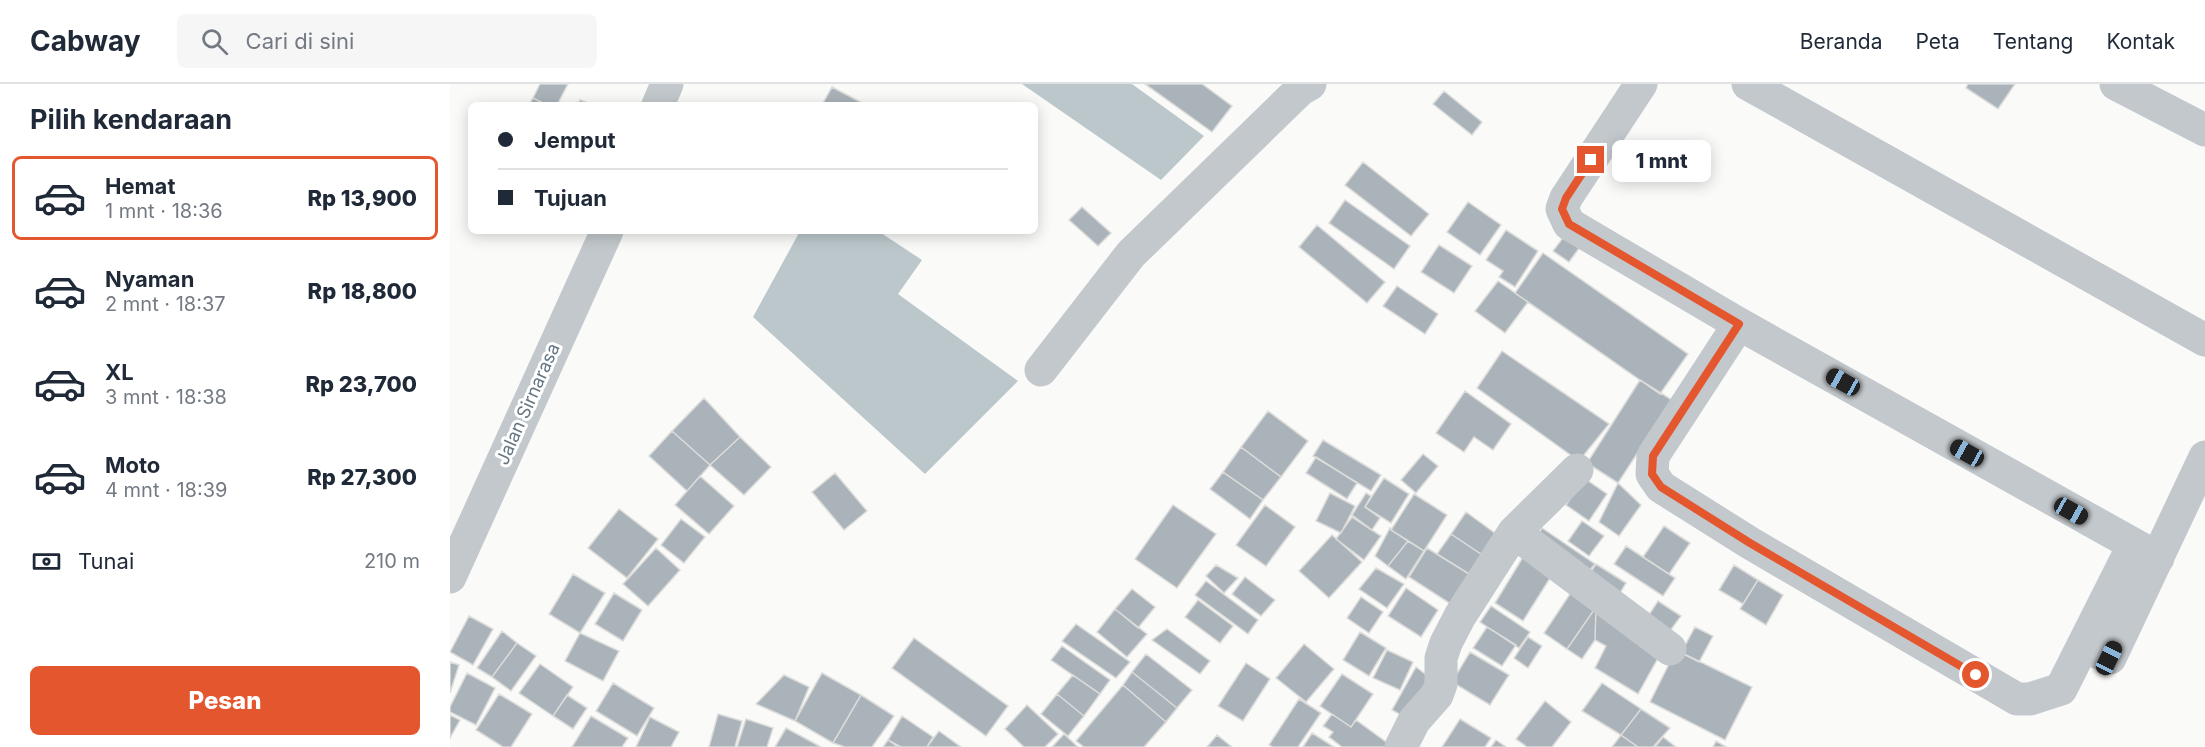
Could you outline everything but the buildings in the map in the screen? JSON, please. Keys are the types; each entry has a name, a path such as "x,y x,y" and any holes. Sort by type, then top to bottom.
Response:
{"street":[{"path":"659,102 667,84"},
{"path":"1041,370 1131,254 1302,89 1310,84"},
{"path":"1641,84 1566,198 1562,209 1569,224 1739,324 2145,552"},
{"path":"1748,84 2205,340"},
{"path":"2116,84 2205,130"},
{"name":"Jalan Sirnarasa","path":"450,577 606,234"},
{"path":"1739,324 1653,456 1652,474 1661,487 1750,543 2018,699 2030,699 2061,689 2084,646 2205,457"},
{"path":"1401,747 1414,721 1437,695 1441,684 1441,658 1460,616 1514,532 1577,470"},
{"path":"1514,532 1670,649"}],"shaded area":[{"path":"1022,84 1132,84 1204,136 1161,180"},
{"path":"798,234 883,234 922,260 898,294 1018,381 925,474 753,317"}],"route":[{"path":"1591,160 1566,198 1562,209 1569,224 1739,324 1653,456 1652,474 1661,487 1750,543 1976,675"}]}
